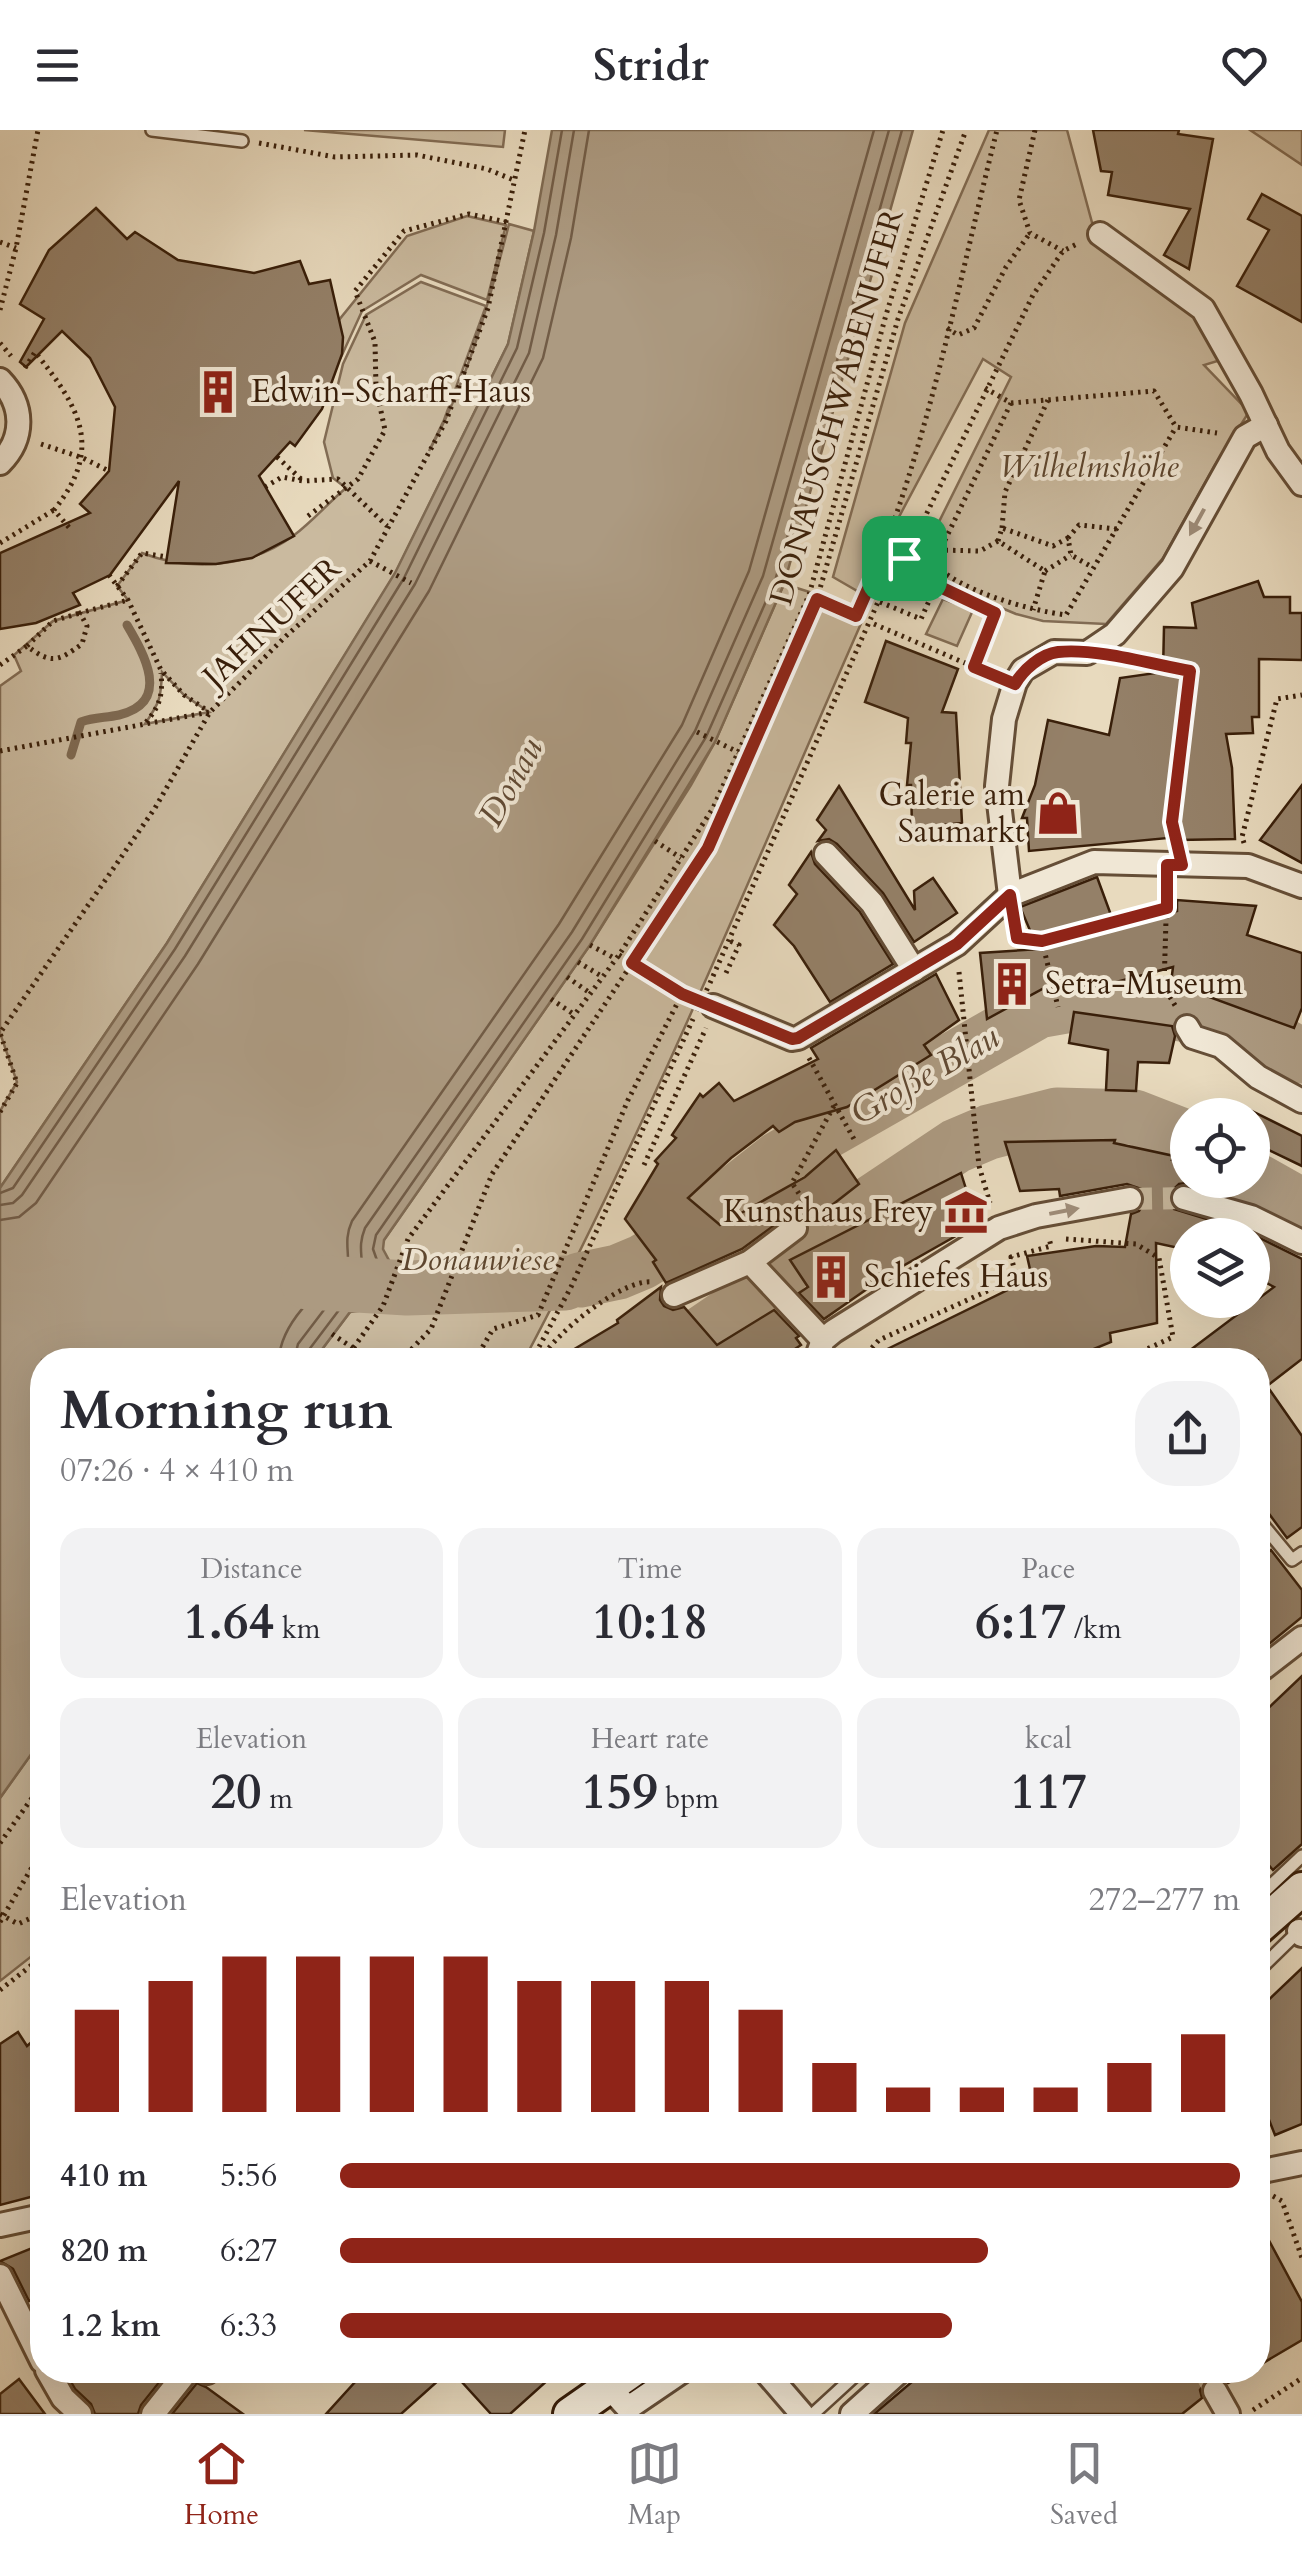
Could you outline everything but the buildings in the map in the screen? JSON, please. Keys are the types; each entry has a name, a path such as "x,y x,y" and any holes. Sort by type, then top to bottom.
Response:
{"street":[{"path":"1100,234 1203,309 1278,452 1302,484"},
{"path":"0,380 15,400 20,426 14,444 0,463"},
{"path":"1010,895 997,786 1004,719 1015,684 1023,670 1054,652 1087,654 1116,634 1172,568 1245,437 1266,425"},
{"path":"826,854 872,902 914,970"},
{"path":"709,1002 792,1039 798,1038 957,944 1010,895 1094,862 1248,866 1302,886"},
{"path":"1187,1027 1193,1037 1221,1046 1258,1076 1302,1101"},
{"path":"825,1348 868,1307 999,1228 1036,1216 1130,1198"},
{"path":"1184,1198 1251,1217 1302,1242"},
{"path":"670,1289 753,1266 804,1222"},
{"path":"753,1266 791,1303 819,1348"},
{"path":"1270,1663 1302,1638"},
{"path":"1270,1917 1302,1889"},
{"path":"1270,2167 1302,2163"},
{"path":"0,2225 30,2219"},
{"path":"0,2276 30,2337"},
{"path":"54,2383 62,2398 80,2414"},
{"path":"153,2414 187,2383"},
{"path":"776,2383 803,2412"},
{"path":"852,2414 887,2383"},
{"path":"570,2414 619,2390"},
{"path":"1214,2391 1228,2414"}],"lane":[{"path":"152,130 242,140"},
{"path":"1270,1533 1292,1560 1302,1554"},
{"path":"1270,1886 1302,1856"},
{"path":"1270,1960 1301,1932"},
{"path":"803,2412 843,2383"}],"path":[{"path":"0,310 38,130"},
{"name":"JAHNUFER","path":"0,1112 17,1082 0,1033 155,808 210,712 286,636 370,561 446,421 489,303 525,130"},
{"name":"DONAUSCHWABENUFER","path":"353,1348 382,1306 408,1239 617,957 713,808 810,595 886,315 943,130"},
{"path":"413,1348 431,1329 492,1174 708,848 817,599 898,319 966,130"},
{"path":"810,595 859,617 914,466 997,130"},
{"path":"644,1164 730,941 878,602 904,558 1033,295 1064,251 1030,233 1019,200 1035,130"},
{"path":"242,140 335,156 417,155 487,170 516,181"},
{"path":"308,516 358,479 385,430 376,388 375,342 355,291 404,231 469,214 507,222"},
{"path":"947,328 958,335 974,328 1006,267 1030,233"},
{"path":"0,242 16,248"},
{"path":"886,315 898,319"},
{"path":"0,343 24,370 35,352 59,382 82,430 83,458 72,488 54,510 0,543"},
{"path":"985,388 1011,403 1154,391 1176,427"},
{"path":"938,550 980,551 998,540 1005,492 1048,400"},
{"path":"1011,403 934,563 945,576 1033,610 1066,615 1176,427"},
{"path":"20,426 41,444 109,471"},
{"path":"1176,427 1245,437"},
{"path":"277,457 303,481"},
{"path":"265,487 282,476 303,481 338,479 388,526"},
{"path":"54,510 72,532"},
{"path":"1002,528 1053,546 1080,525 1117,529"},
{"path":"1068,538 1071,555"},
{"path":"998,540 1045,571"},
{"path":"885,550 904,558 936,585 995,613 974,667"},
{"path":"117,586 142,552 167,557"},
{"path":"1033,610 1045,571 1071,555"},
{"path":"1071,555 1092,567"},
{"path":"370,561 411,582"},
{"path":"117,586 128,572"},
{"path":"110,575 128,600 161,670 184,695 210,712"},
{"path":"878,602 920,620 936,585"},
{"path":"0,665 54,621 128,600"},
{"path":"27,646 44,659 58,660 68,654 82,644 87,626 80,613"},
{"path":"874,624 1015,684"},
{"path":"1087,654 1190,671 1172,822 1174,865 1167,908 1164,986 1169,995"},
{"path":"144,724 158,708 161,670"},
{"path":"1248,866 1242,836 1277,699 1302,695"},
{"path":"0,751 210,712"},
{"path":"698,732 738,752"},
{"path":"655,841 681,858"},
{"path":"1010,895 1017,938 1042,941 1167,908"},
{"path":"726,973 739,945 730,941"},
{"path":"1042,941 1058,1007"},
{"path":"957,944 978,1166 999,1228"},
{"path":"590,945 632,963 682,994 709,1002"},
{"path":"578,962 602,977"},
{"path":"567,977 590,993"},
{"path":"482,1348 493,1328 538,1315 544,1305 564,1247 628,1100 682,994"},
{"path":"551,999 575,1015"},
{"path":"538,1348 709,1002"},
{"path":"798,1038 855,1140"},
{"path":"804,1222 792,1183 835,1104"},
{"path":"1099,1240 1136,1244 1159,1258 1174,1338 1151,1348"},
{"path":"872,1348 879,1340 1005,1283 1016,1275 1012,1257 1051,1246"},
{"path":"549,1348 559,1334 622,1290 646,1280 670,1289"},
{"path":"332,1334 353,1348"},
{"path":"0,1843 30,1801"},
{"path":"30,1870 1,1917 18,1924 30,1918"},
{"path":"0,1990 30,1967"},
{"path":"1273,2197 1282,2202 1302,2258"},
{"path":"1246,2414 1302,2378"}],"green space":[{"path":"304,130 505,130 503,147"},
{"name":"Wilhelmshöhe","path":"989,130 1067,130 1097,241 1198,313 1224,359 1204,365 1249,412 1163,558 1106,624 1043,621 1016,614 930,578 922,569 920,560 1011,377 983,359 859,592 833,577 905,323"},
{"path":"1250,130 1302,130 1302,165"},
{"path":"467,216 506,225 487,300 421,275 362,311 342,355 339,320 407,236"},
{"path":"509,224 534,231 508,344 395,574 167,943 0,1188 0,1111 17,1082 0,1033 0,686 21,671 14,655 53,621 128,600 117,586 142,553 180,563 219,564 258,555 307,525 346,488 333,478 324,442 343,364 366,315 421,282 486,306 429,451 443,424 466,369 485,312","holes":["162,672 184,695 209,712 145,724 159,700"]},
{"name":"Donauwiese","path":"784,584 867,610 660,1082 530,1348 323,1348 350,1312 384,1240 590,945 715,742"},
{"path":"943,599 973,610 957,646 926,634"},
{"path":"30,1756 30,1957 0,1981 0,1798"}],"water":[{"name":"Donau","path":"552,130 913,130 784,584 715,742 590,945 384,1240 383,1249 391,1264 372,1309 350,1312 323,1348 30,1348 30,1756 0,1798 0,1188 167,943 395,573 508,344"}],"waterway":[{"path":"71,755 81,722 119,715 145,700 149,688 146,663 127,625"},
{"name":"Große Blau","path":"580,1280 642,1262 778,1159 1038,1011 1089,1002 1242,1022 1302,1056"},
{"path":"681,1348 751,1300 814,1241 956,1146 989,1132 1057,1115 1134,1117 1170,1131"},
{"path":"1270,1188 1302,1206"},
{"name":"Große Blau","path":"308,1282 407,1288 565,1283"}],"tunnel":[{"path":"1130,1199 1184,1198"},
{"path":"1211,2383 1215,2391"}],"place":[{"name":"Edwin-Scharff-Haus","path":"218,392"},
{"name":"Galerie am Saumarkt","path":"1058,813"},
{"name":"Setra-Museum","path":"1012,984"},
{"name":"Kunsthaus Frey","path":"966,1212"},
{"name":"Schiefes Haus","path":"831,1277"}],"route":[{"path":"885,550 904,558 936,585 995,613 974,667 1015,684 1023,670 1054,652 1190,671 1172,822 1182,865 1167,865 1167,908 1042,941 1017,938 1010,895 957,944 792,1039 682,994 632,963 708,848 817,599 856,616 885,550"}]}
